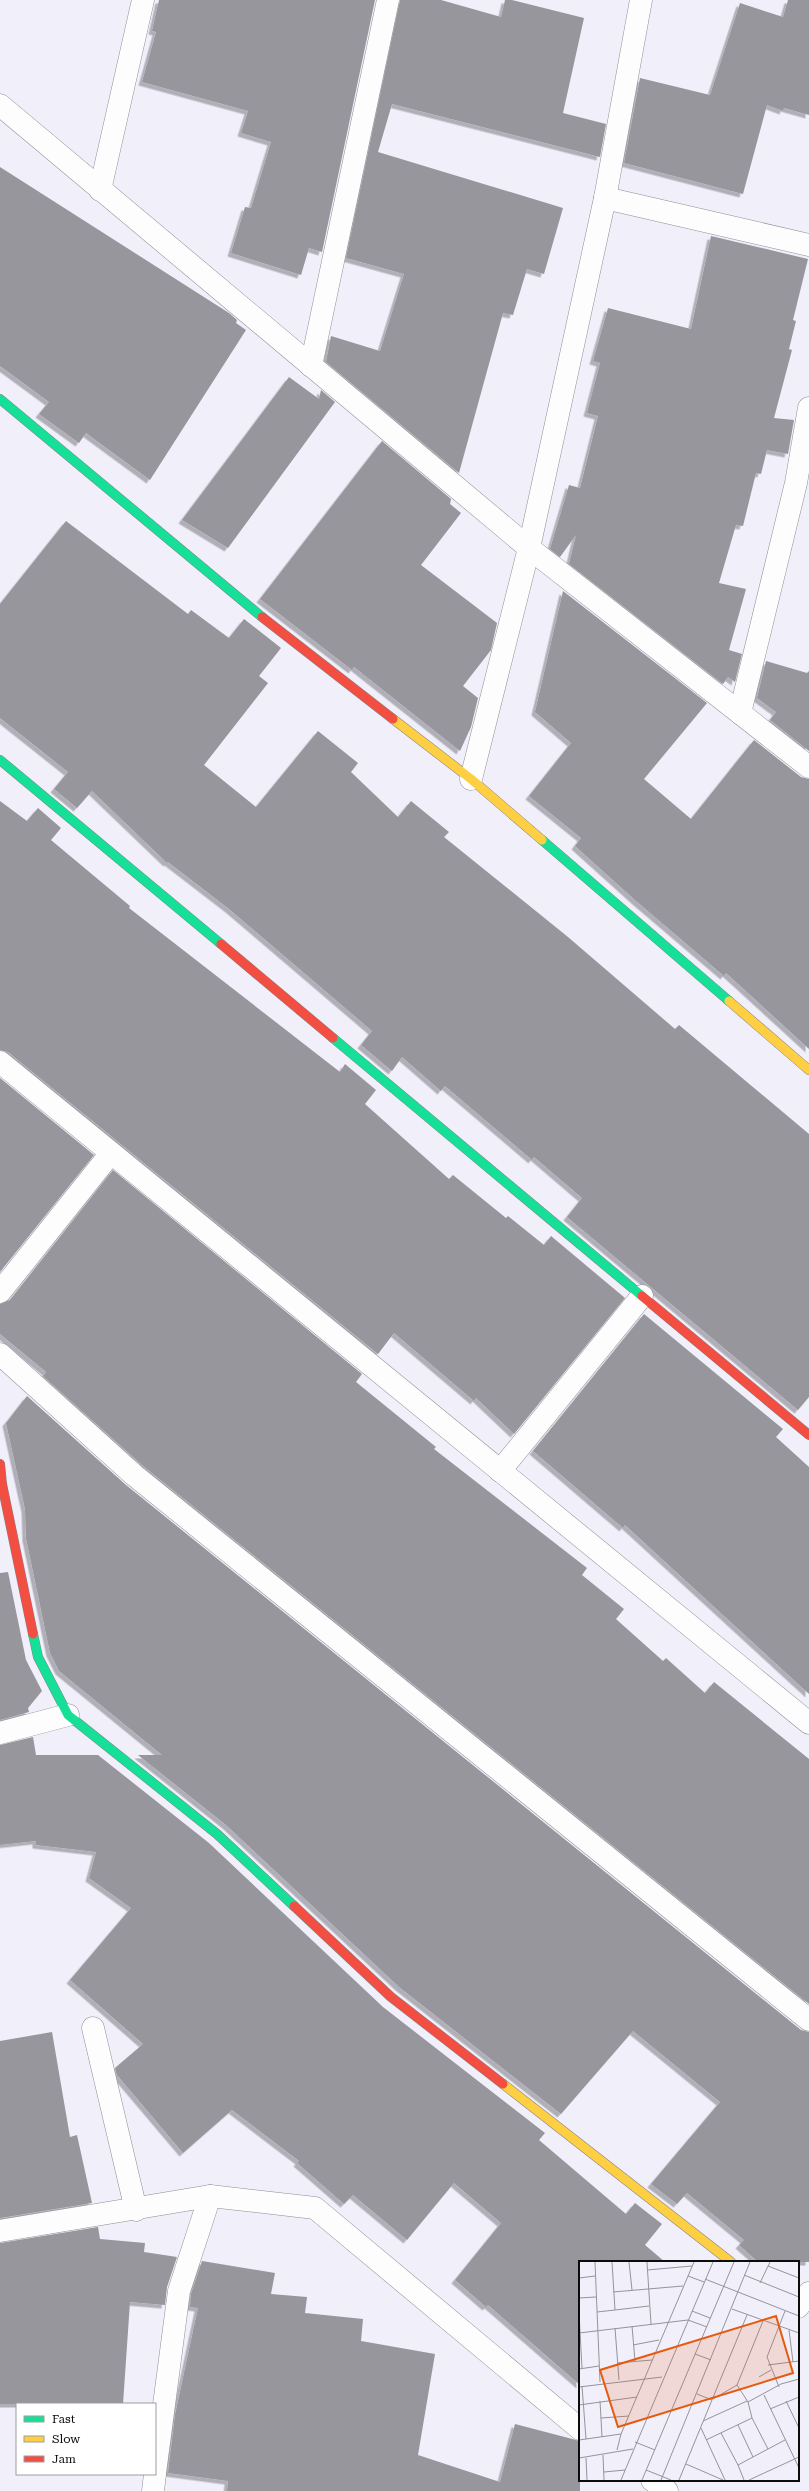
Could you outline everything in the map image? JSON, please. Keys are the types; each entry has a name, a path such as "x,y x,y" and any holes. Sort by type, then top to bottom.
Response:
{"street":[{"path":"100,190 143,0"},
{"path":"311,366 388,0"},
{"path":"471,779 529,548 605,198 641,0"},
{"path":"0,105 529,548 809,767"},
{"path":"605,198 809,245"},
{"path":"0,399 271,625 471,779 809,1070"},
{"path":"740,713 803,484 809,408"},
{"path":"0,760 809,1436"},
{"path":"0,1062 809,1723"},
{"path":"0,1292 112,1153"},
{"path":"500,1471 642,1296"},
{"path":"0,1354 134,1475 809,2020"},
{"path":"0,1464 2,1484 38,1657 68,1715 217,1834 391,1997 730,2261"},
{"path":"0,1733 68,1715"},
{"path":"93,2028 136,2210"},
{"path":"156,2465 179,2291 210,2196"},
{"path":"0,2231 136,2210 210,2196 315,2208 579,2428"},
{"path":"799,2306 809,2294"},
{"path":"153,2491 155,2475"}],"building":[{"path":"159,0 375,0 322,252 309,248 301,275 231,253 245,207 251,208 271,142 241,133 248,111 142,82 156,32 152,31"},
{"path":"400,0 441,0 501,17 505,0 512,0 584,18 563,113 606,124 600,157 392,104 378,152 563,208 544,274 527,269 513,315 503,313 459,473 326,362 331,336 380,351 404,274 346,258"},
{"path":"788,0 809,0 809,115 784,108 783,111 767,105 743,194 624,163 640,78 710,95 740,3 783,17"},
{"path":"0,167 229,313 237,320 236,323 246,330 150,480 86,433 79,443 39,414 49,402 0,366"},
{"path":"711,236 808,259 793,320 796,321 789,349 792,350 774,418 794,420 788,454 767,450 761,474 756,473 743,526 736,525 719,583 746,589 729,650 742,654 735,682 728,677 723,684 569,564 576,535 560,557 550,549 569,485 580,488 598,416 587,413 600,363 593,361 608,308 691,329"},
{"path":"289,377 319,399 321,390 335,402 228,548 182,520"},
{"path":"382,441 451,499 450,504 461,513 421,565 497,623 491,650 463,686 478,698 471,727 460,751 354,667 352,670 260,599"},
{"path":"66,521 188,614 191,610 229,638 244,619 281,648 259,676 268,683 204,765 256,807 318,731 358,763 351,772 398,817 411,801 449,832 444,837 568,937 675,1029 679,1025 809,1134 809,1397 798,1410 567,1217 582,1198 534,1157 532,1160 445,1086 441,1091 402,1057 392,1071 361,1045 372,1031 229,909 168,862 167,863 92,791 77,808 54,789 68,772 0,718 0,604"},
{"path":"563,591 707,703 644,779 691,819 754,740 801,777 809,779 809,1049 726,973 724,976 636,901 575,846 581,838 529,796 571,743 535,712"},
{"path":"766,661 807,673 809,671 809,751 770,720 776,712 757,698"},
{"path":"0,801 27,821 38,808 61,828 51,840 130,906 129,908 340,1072 345,1064 376,1090 365,1104 449,1179 453,1175 506,1218 508,1216 544,1245 551,1236 625,1298 514,1434 476,1398 474,1401 394,1333 378,1354 8,1052 0,1050"},
{"path":"0,1078 94,1155 0,1272"},
{"path":"113,1170 362,1374 356,1382 436,1447 434,1449 587,1568 582,1575 624,1609 616,1619 663,1661 666,1658 705,1693 714,1682 809,1759 809,2004 142,1465 43,1376 46,1372 0,1334 0,1304 10,1300"},
{"path":"644,1314 783,1429 776,1437 809,1467 809,1694 625,1525 623,1528 533,1451"},
{"path":"27,1396 126,1485 801,2030 809,2032 809,2262 757,2261 739,2245 744,2240 687,2193 677,2204 651,2184 720,2102 633,2031 561,2114 399,1987 226,1825 138,1755 162,1755 59,1671 50,1653 26,1538 25,1509 6,1423"},
{"path":"8,1572 26,1660 42,1691 28,1708 29,1712 0,1720 0,1573"},
{"path":"33,1737 36,1755 98,1755 209,1843 383,2007 545,2133 539,2140 626,2214 635,2203 662,2224 645,2245 664,2261 579,2261 579,2384 488,2305 486,2307 455,2280 501,2223 454,2183 407,2240 353,2195 344,2204 297,2163 299,2161 232,2110 183,2153 117,2075 115,2068 143,2044 70,1980 131,1908 89,1878 96,1852 36,1845 36,1841 0,1845 0,1745"},
{"path":"52,2032 70,2137 77,2135 92,2203 0,2218 0,2041"},
{"path":"98,2227 100,2239 145,2243 144,2252 177,2257 167,2287 165,2305 130,2302 123,2403 0,2404 0,2243"},
{"path":"202,2261 275,2273 271,2294 307,2297 305,2313 363,2319 361,2341 435,2354 418,2455 500,2482 515,2424 579,2441 580,2491 227,2491 228,2481 168,2473 175,2415 198,2308 190,2307 191,2294"}],"traffic: fast":[{"path":"0,399 262,617"},
{"path":"0,760 221,944"},
{"path":"542,840 729,1001"},
{"path":"333,1038 642,1296"},
{"path":"33,1634 38,1657 68,1715 217,1834 294,1906"}],"traffic: slow":[{"path":"393,719 471,779 542,840"},
{"path":"729,1001 809,1070"},
{"path":"503,2084 730,2261"}],"traffic: jam":[{"path":"262,617 393,719"},
{"path":"221,944 333,1038"},
{"path":"642,1296 809,1435"},
{"path":"0,1464 2,1484 33,1634"},
{"path":"294,1906 391,1997 503,2084"}]}
